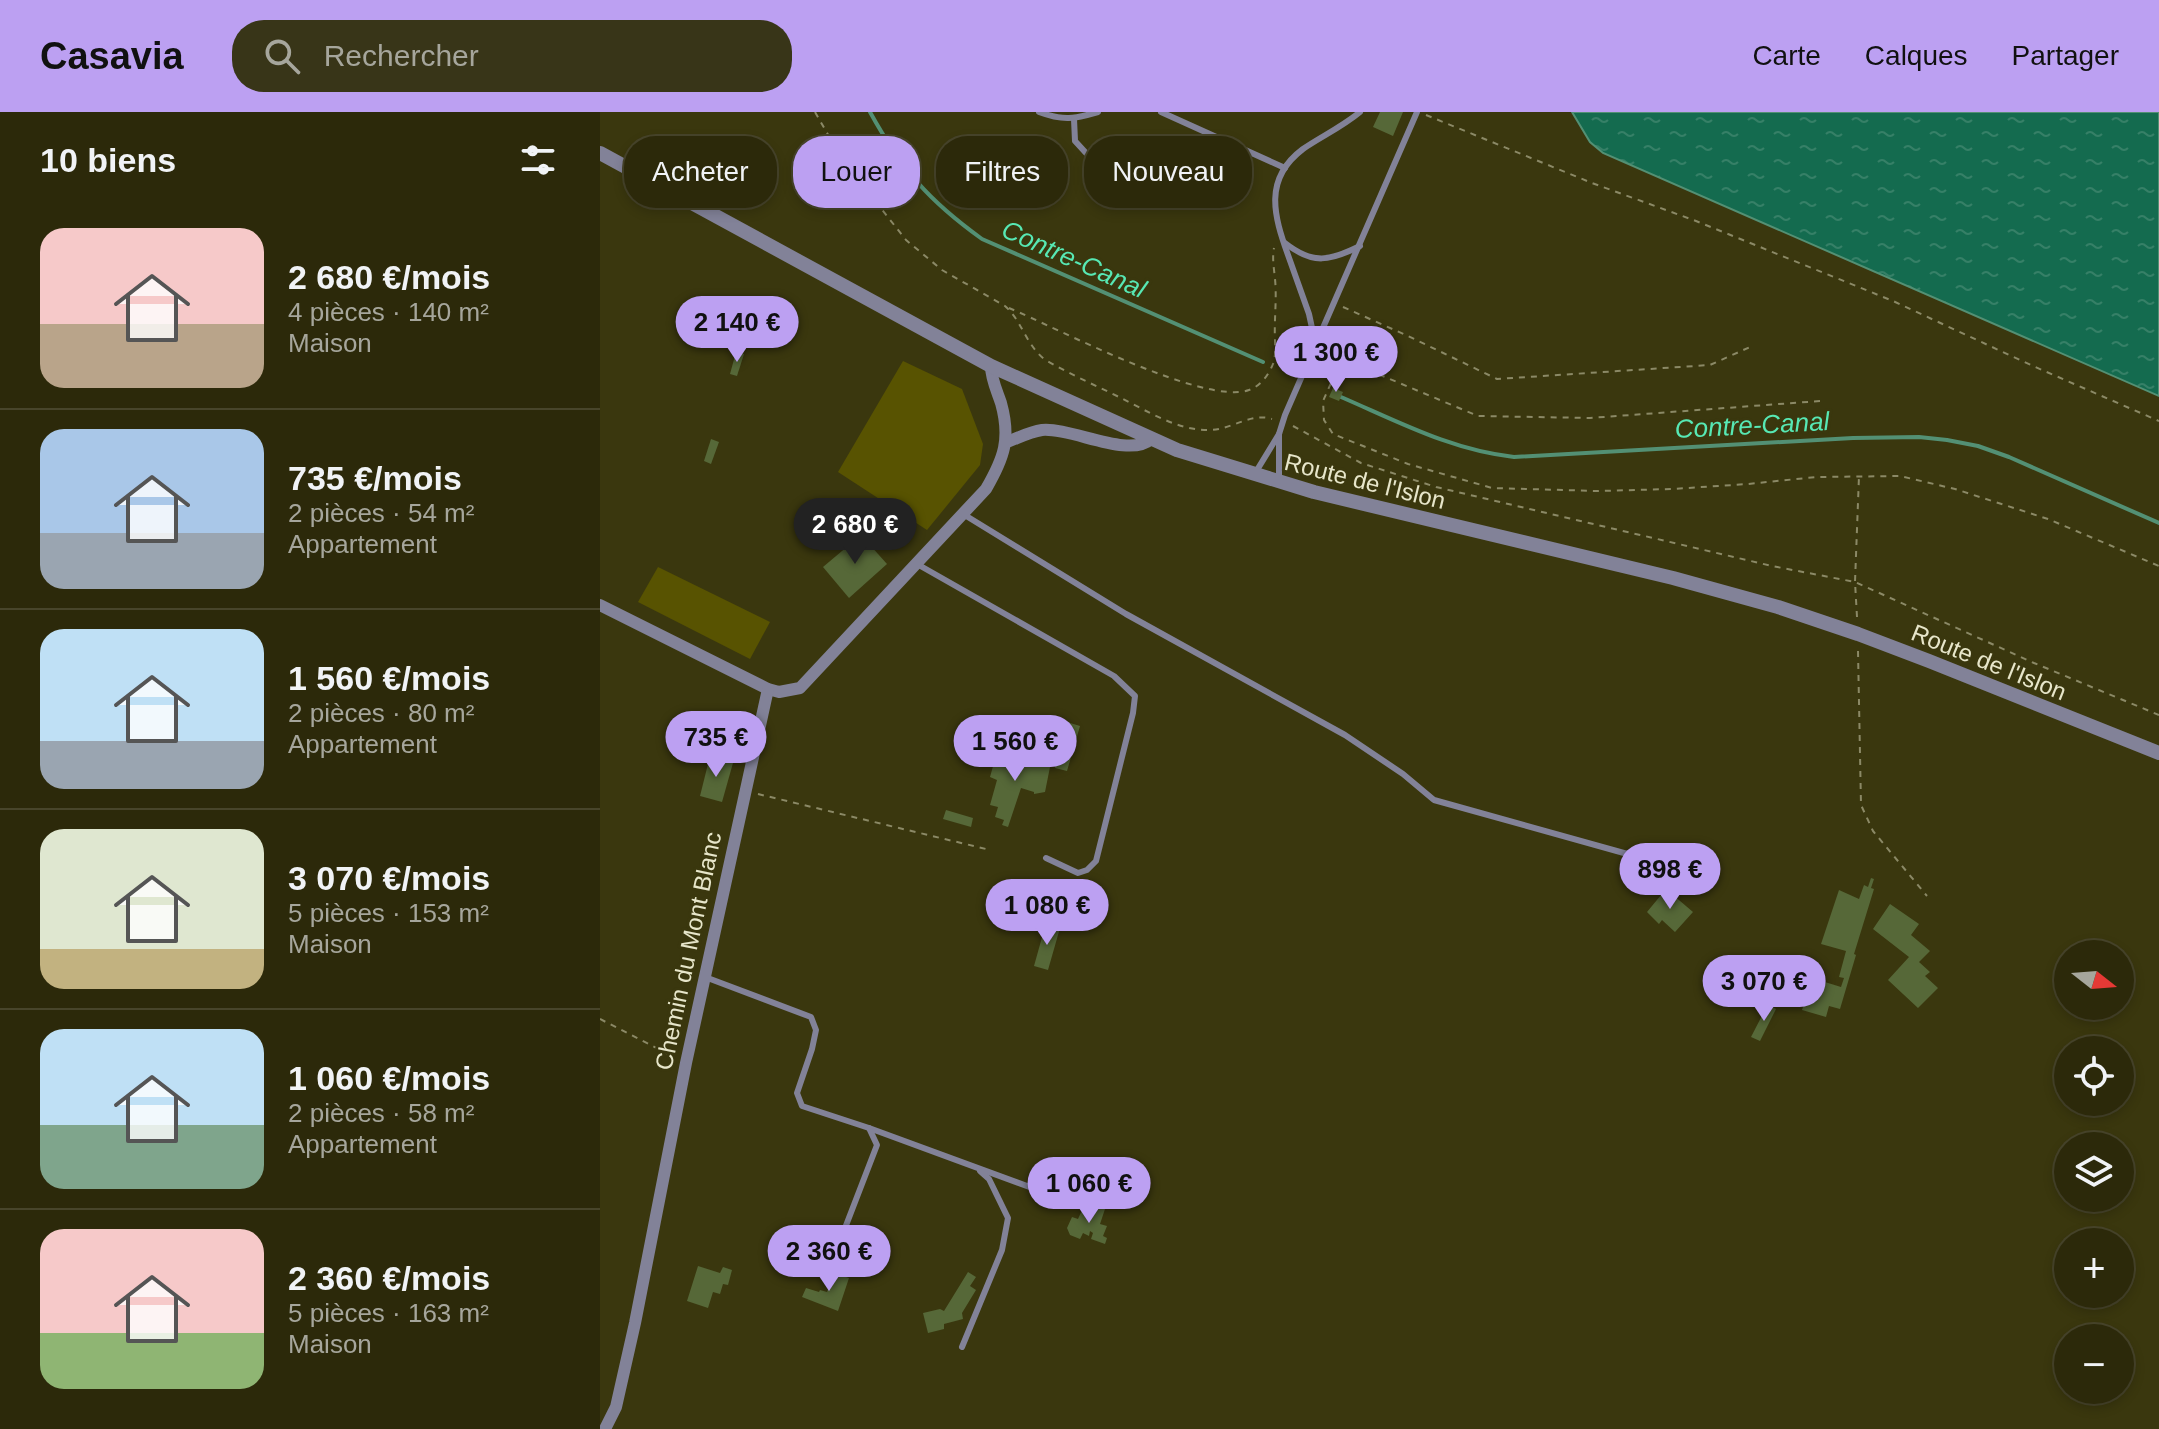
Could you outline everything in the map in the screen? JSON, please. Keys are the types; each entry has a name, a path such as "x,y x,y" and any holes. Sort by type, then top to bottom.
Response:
{"street":[{"name":"Route de l'Islon","path":"600,153 991,366 1151,439 1279,482 1673,578 1778,607 1858,634 2159,753"},
{"path":"600,605 768,689 779,692 800,688 986,489 1001,463 1007,442 991,366"},
{"path":"1007,442 1044,430 1129,447 1145,444 1151,439"},
{"name":"Chemin du Mont Blanc","path":"605,1429 616,1407 632,1337 686,1063 768,689"}],"lane":[{"path":"1039,112 1074,119 1098,112"},
{"path":"1161,112 1285,168"},
{"path":"1310,356 1313,335 1309,314 1277,224 1275,204 1278,185 1285,168 1303,150 1345,125 1360,112"},
{"path":"1254,475 1279,434 1417,112"},
{"path":"1074,119 1075,141 1084,152"},
{"path":"1283,241 1302,254 1320,259 1332,258 1360,246"},
{"path":"1279,434 1279,482"},
{"path":"963,514 1126,614 1345,735 1403,774 1434,800 1649,860"},
{"path":"917,564 1114,676 1135,696 1096,861 1087,870 1078,873 1046,858"},
{"path":"705,977 811,1017 816,1030 797,1093 802,1106 1057,1197"},
{"path":"830,1267 877,1145 869,1128"},
{"path":"962,1347 1002,1250 1008,1218 989,1179 977,1168"}],"path":[{"path":"815,112 859,183 906,240 942,270 1005,306 1189,385 1214,391 1250,390 1270,372 1275,359 1273,256 1275,245 1283,241"},
{"path":"1417,112 1893,301 2159,421"},
{"path":"1334,303 1497,379 1710,365 1750,347"},
{"path":"1005,306 1032,349 1044,359 1165,419 1207,431 1264,416 1273,419"},
{"path":"1820,401 1590,418 1478,416 1366,369 1341,373 1331,383 1323,401 1324,420 1333,434 1408,464 1492,488 1642,490 1816,477 1900,476 2000,502 2159,566"},
{"path":"1290,425 1361,463 1436,487 1772,566 1855,582 2034,663 2159,715"},
{"path":"1859,476 1855,582 1861,805 1873,831 1927,896"},
{"path":"745,791 986,849"},
{"path":"600,1019 686,1063"}],"shaded area":[{"path":"903,361 962,389 983,444 980,465 927,530 838,472"},
{"path":"658,567 770,622 750,659 638,602"}],"water":[{"path":"1572,112 2159,112 2159,396 1603,153 1590,142"}],"building":[{"path":"1380,112 1403,112 1393,136 1373,127"},
{"path":"745,320 752,323 745,344 737,342"},
{"path":"736,352 744,354 737,376 730,374"},
{"path":"1333,388 1343,392 1339,401 1329,397"},
{"path":"711,439 719,442 711,464 704,461"},
{"path":"856,498 872,516 867,520 862,515 857,520 847,508"},
{"path":"861,535 887,564 849,598 823,567"},
{"path":"1067,722 1080,726 1067,771 1055,768"},
{"path":"997,752 1050,767 1045,792 1034,794 1021,788 1008,827 1002,825 1004,820 995,817 998,807 990,805 997,780 990,777"},
{"path":"710,756 733,763 722,802 700,796"},
{"path":"946,810 973,818 971,827 943,819"},
{"path":"1871,878 1874,879 1871,888 1874,889 1840,1009 1829,1006 1826,1017 1802,1010 1812,978 1841,987 1844,978 1839,977 1846,951 1821,944 1839,890 1859,899 1864,885 1868,887"},
{"path":"1666,889 1693,912 1675,932 1662,920 1659,924 1647,912"},
{"path":"1890,904 1919,924 1911,935 1930,951 1919,962 1930,972 1925,976 1938,988 1918,1008 1888,980 1909,957 1873,929"},
{"path":"1046,923 1060,928 1048,970 1034,966"},
{"path":"1768,1004 1776,1009 1760,1041 1751,1037"},
{"path":"1092,1205 1105,1209 1100,1224 1107,1226 1103,1236 1107,1238 1105,1244 1091,1239 1093,1233 1090,1231 1089,1236 1083,1233 1080,1239 1070,1235 1067,1228 1072,1217 1078,1219 1082,1210 1089,1212"},
{"path":"698,1266 720,1273 723,1267 732,1270 728,1285 723,1284 720,1294 713,1292 708,1308 687,1301"},
{"path":"968,1272 976,1277 970,1286 976,1290 962,1313 963,1319 944,1324 944,1329 928,1333 923,1313 944,1311"},
{"path":"834,1273 849,1278 838,1311 802,1297 806,1288 827,1292"}],"waterway":[{"name":"Contre-Canal","path":"870,112 893,151 918,183 946,211 982,239 1263,362"},
{"name":"Contre-Canal","path":"1341,397 1447,442 1514,457 1853,438 1919,437 1947,440 1978,446 2009,457 2159,523"}]}
